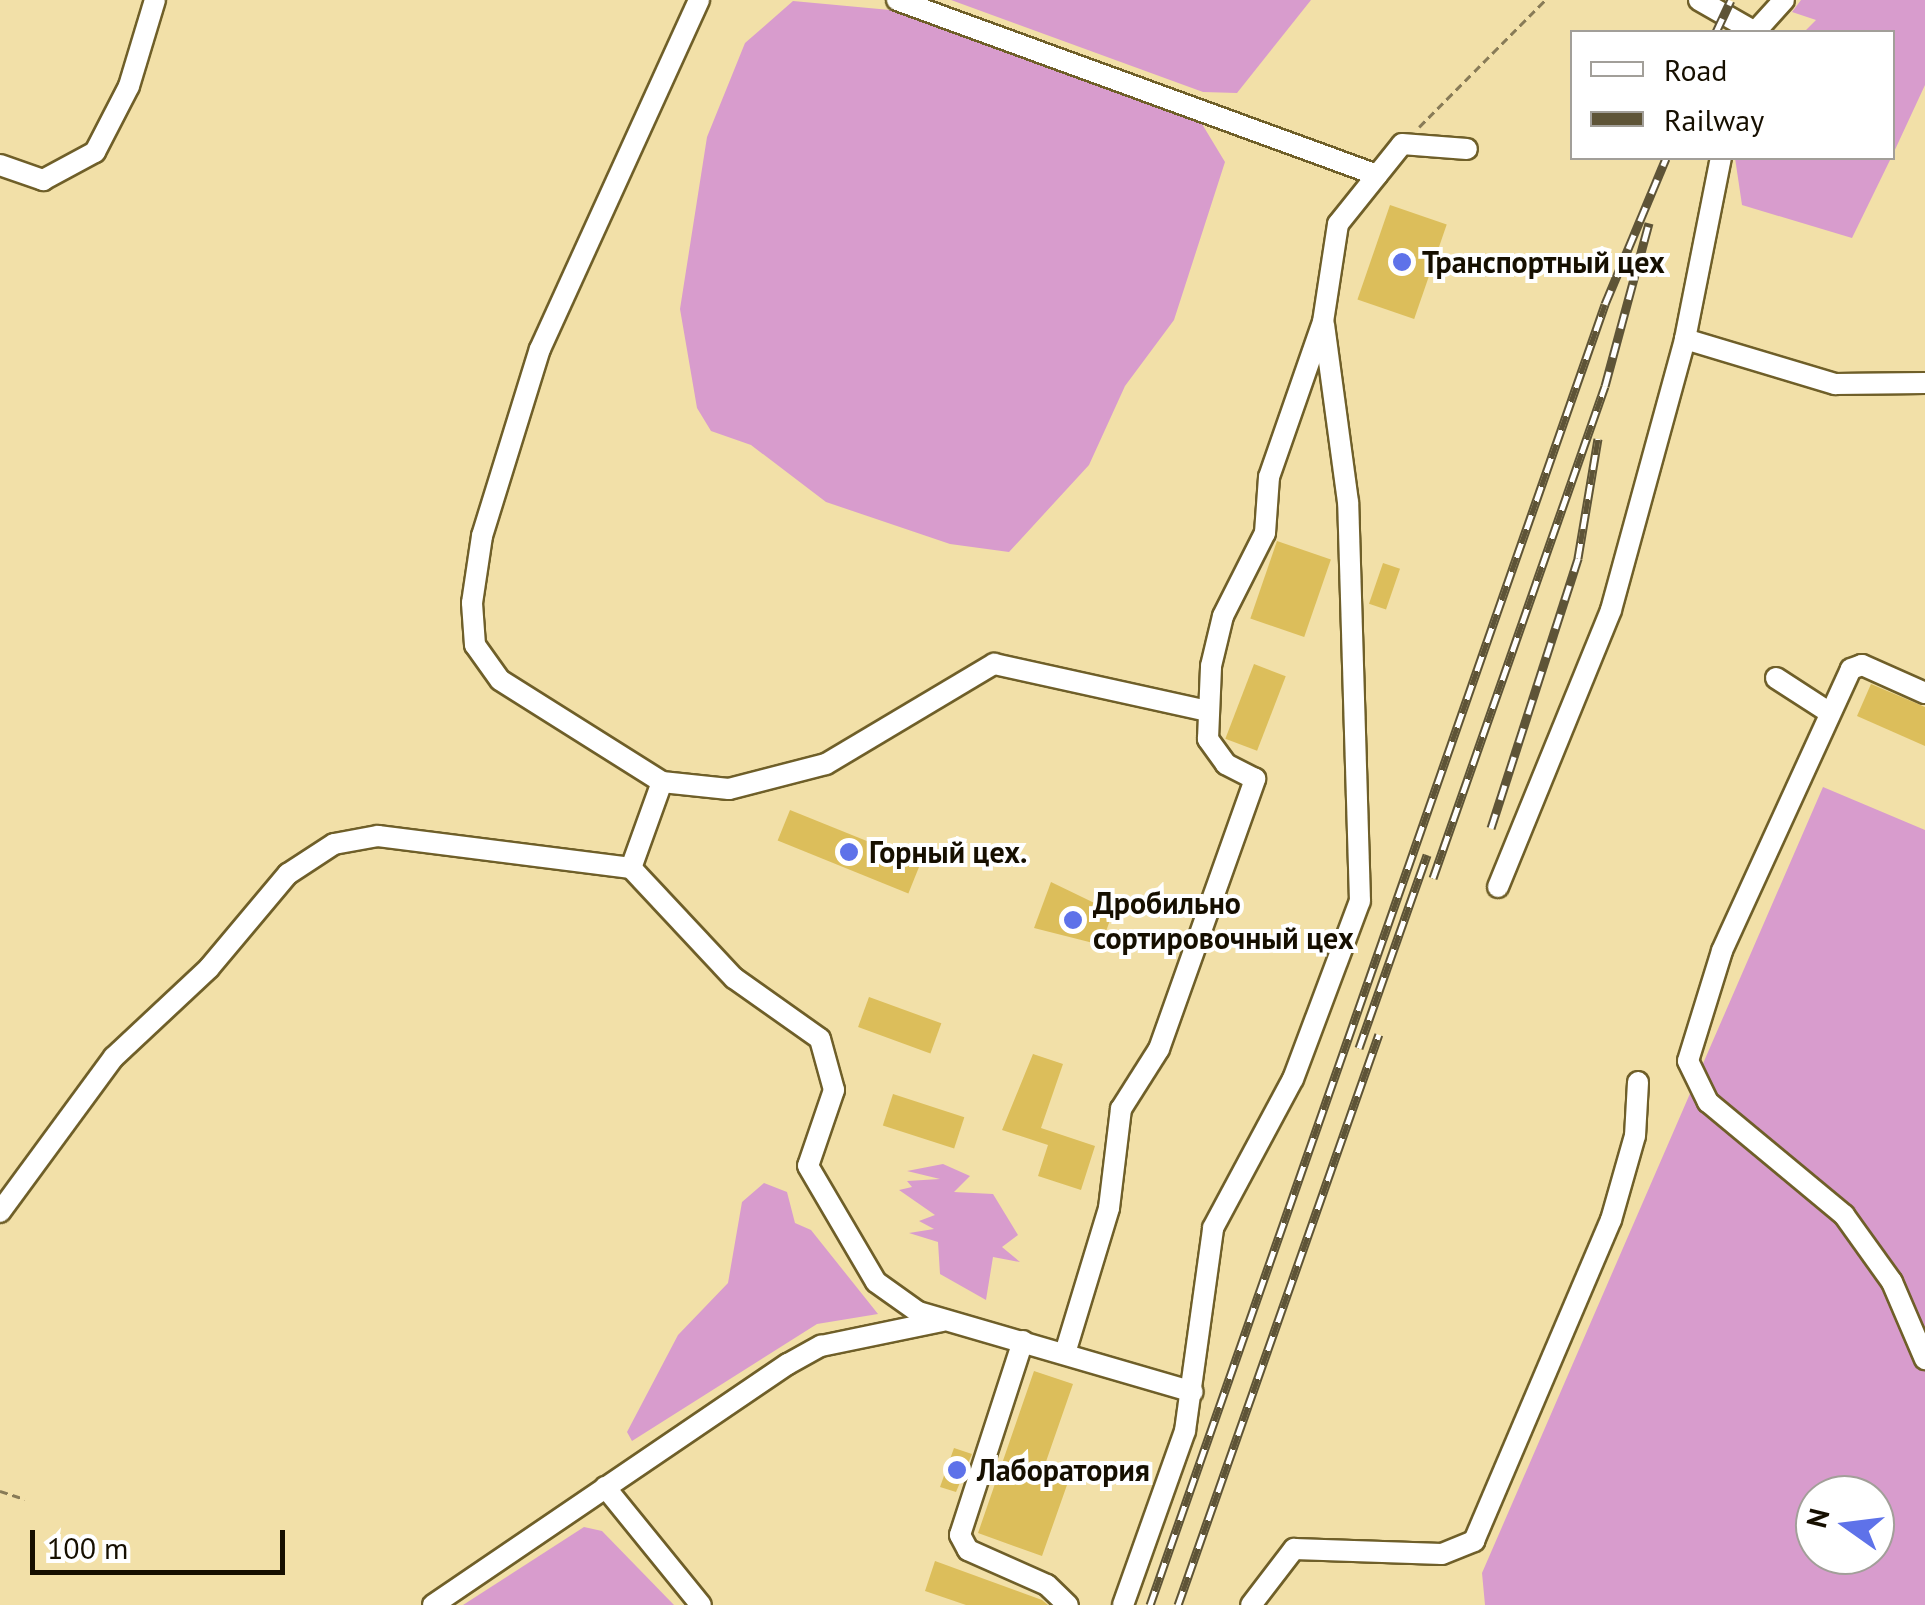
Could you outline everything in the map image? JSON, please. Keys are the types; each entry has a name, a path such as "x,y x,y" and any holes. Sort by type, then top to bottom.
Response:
{"lane":[{"path":"0,165 43,180 95,152 130,86 155,0"},
{"path":"699,0 545,336 482,536 472,603 475,645 500,680 662,782 729,789 826,764 994,664 1207,710"},
{"path":"897,0 1377,175"},
{"path":"1699,0 1752,30"},
{"path":"1757,30 1784,0"},
{"path":"1065,1353 1109,1208 1121,1109 1159,1050 1256,778 1215,752 1207,710 1215,638 1266,533 1274,458 1323,322 1338,224 1402,144 1467,150"},
{"path":"1498,887 1611,610 1684,339 1722,160"},
{"path":"1124,1605 1193,1392 1212,1228 1293,1080 1360,901 1348,502 1323,322"},
{"path":"1684,339 1836,384 1925,383"},
{"path":"1925,693 1858,664 1827,711 1722,951 1690,1074 1708,1102 1844,1215 1892,1282 1925,1359"},
{"path":"1776,678 1827,711"},
{"path":"631,868 662,782"},
{"path":"0,1212 114,1057 210,968 288,874 334,844 378,836 631,868 734,978 820,1039 834,1090 806,1150 814,1184 876,1282 944,1320 1193,1392"},
{"path":"1251,1605 1294,1550 1442,1554 1474,1541 1611,1220 1636,1136 1638,1082"},
{"path":"433,1605 822,1346 944,1320"},
{"path":"1023,1340 960,1535 968,1550 1047,1585 1068,1605"},
{"path":"605,1488 701,1605"}],"path":[{"path":"1402,144 1545,0"},
{"path":"0,1491 26,1499"}],"shaded area":[{"path":"951,0 1311,0 1237,93 1203,92"},
{"path":"1801,0 1925,0 1925,85 1895,150 1895,30 1806,30 1816,20 1792,12"},
{"path":"793,1 901,11 1199,119 1225,162 1174,320 1125,386 1089,465 1009,552 950,544 826,502 751,445 711,431 697,408 680,309 707,137 745,43"},
{"path":"1735,160 1890,160 1852,238 1742,205"},
{"path":"1823,787 1925,830 1925,1605 1485,1605 1482,1573"},
{"path":"943,1164 970,1176 954,1192 993,1194 1018,1235 1002,1247 1020,1262 993,1257 986,1300 940,1274 938,1242 909,1233 934,1229 919,1221 935,1215 899,1190 912,1187 907,1181 940,1179 907,1171"},
{"path":"764,1183 787,1192 795,1223 811,1230 878,1314 817,1324 632,1441 627,1432 678,1335 728,1283 742,1202"},
{"path":"584,1527 602,1531 674,1605 463,1605"}],"building":[{"name":"Транспортный цех","path":"1390,205 1447,225 1414,319 1357,300"},
{"path":"1277,541 1331,560 1304,637 1250,619"},
{"path":"1383,563 1400,569 1386,610 1369,604"},
{"path":"1254,664 1286,676 1257,751 1225,739"},
{"path":"1871,684 1925,707 1925,746 1857,716"},
{"name":"Горный цех.","path":"790,810 921,863 908,893 778,841"},
{"name":"Дробильно сортировочный цех","path":"1051,882 1113,912 1101,945 1034,928"},
{"path":"869,997 941,1023 930,1053 858,1027"},
{"path":"1033,1054 1063,1064 1041,1128 1095,1146 1081,1190 1038,1176 1048,1145 1002,1130"},
{"path":"893,1094 964,1117 954,1149 883,1125"},
{"path":"1034,1371 1073,1384 1041,1476 1067,1485 1042,1556 978,1533"},
{"name":"Лаборатория","path":"954,1448 972,1454 956,1492 940,1487"},
{"path":"935,1561 1048,1605 966,1605 925,1591"}],"railway":[{"path":"1717,30 1731,0"},
{"path":"1150,1605 1605,304 1665,160"},
{"path":"1433,878 1605,386 1649,223"},
{"path":"1491,828 1578,558 1598,439"},
{"path":"1359,1048 1427,855"},
{"path":"1178,1605 1379,1034"}],"place":[{"name":"Транспортный цех","path":"1402,262"},
{"name":"Горный цех.","path":"849,852"},
{"name":"Дробильно сортировочный цех","path":"1073,920"},
{"name":"Лаборатория","path":"957,1470"}]}
